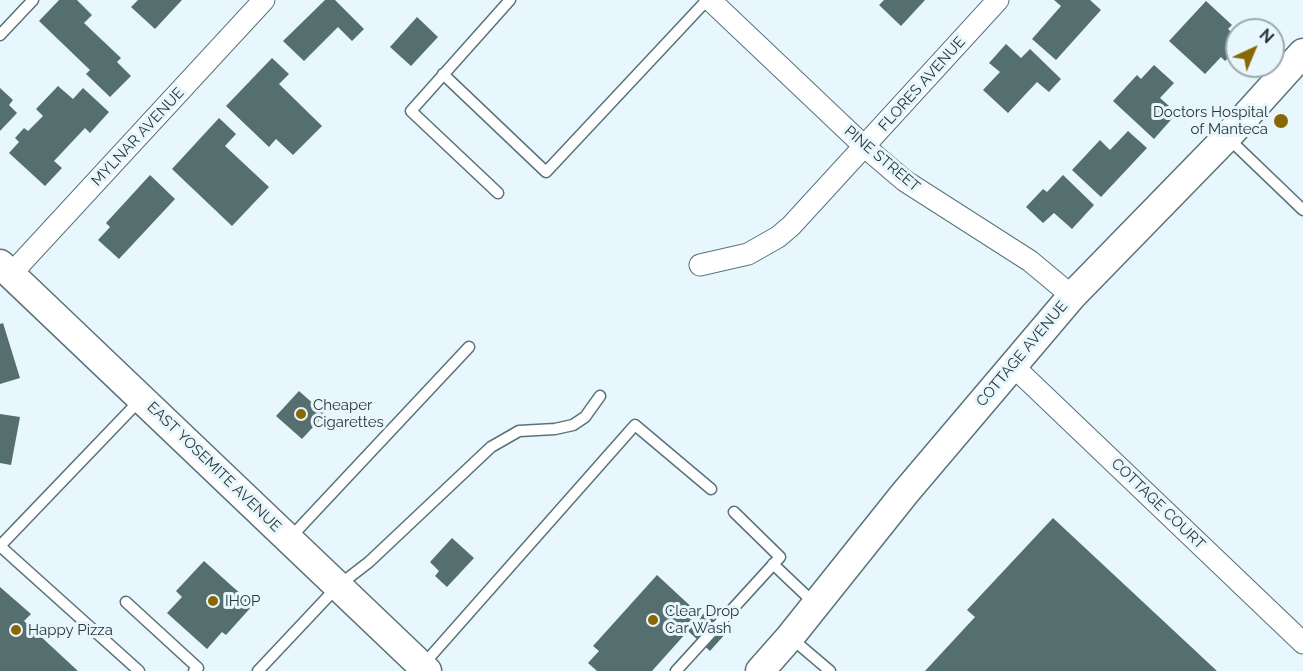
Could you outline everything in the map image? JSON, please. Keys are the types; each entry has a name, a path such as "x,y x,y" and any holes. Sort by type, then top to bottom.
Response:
{"street":[{"name":"MYLNAR AVENUE","path":"6,269 264,0"},
{"name":"PINE STREET","path":"709,0 865,147 905,181 1030,261 1072,296"},
{"name":"FLORES AVENUE","path":"700,265 748,254 792,226 998,0"},
{"name":"COTTAGE AVENUE","path":"760,671 1072,296 1227,137 1303,53"},
{"name":"EAST YOSEMITE AVENUE","path":"6,269 425,668"},
{"name":"COTTAGE COURT","path":"1013,366 1303,643"}],"lane":[{"path":"0,35 33,0"},
{"path":"498,193 411,111 510,0"},
{"path":"444,74 546,172 709,0"},
{"path":"1227,137 1303,210"},
{"path":"289,539 469,346"},
{"path":"258,671 338,586 369,562 491,447 519,431 555,429 573,425 585,417 600,396"},
{"path":"139,671 0,546 141,398"},
{"path":"425,668 635,425 711,489"},
{"path":"676,671 780,557 734,512"},
{"path":"773,564 816,605"},
{"path":"126,602 198,668 195,671"},
{"path":"790,637 830,671"}],"building":[{"path":"59,0 77,0 92,15 84,23 121,58 117,62 131,76 110,97 86,74 90,70 39,21"},
{"path":"138,0 182,0 155,29 131,7"},
{"path":"325,0 335,0 364,29 352,41 338,27 304,61 283,41"},
{"path":"884,0 925,0 901,26 879,5"},
{"path":"1054,0 1090,0 1101,10 1056,60 1032,39 1061,6"},
{"path":"1206,1 1225,19 1225,61 1221,57 1205,74 1169,41"},
{"path":"417,17 438,37 411,66 390,47"},
{"path":"1006,44 1021,58 1030,49 1061,79 1049,92 1037,82 1008,113 983,90 1000,72 989,63"},
{"path":"272,58 289,74 279,84 322,126 293,155 276,139 269,147 226,106"},
{"path":"1154,65 1174,83 1160,98 1177,113 1154,139 1113,101 1137,75 1141,79"},
{"path":"58,86 73,99 83,88 109,112 90,133 85,128 54,161 62,168 45,186 9,153 19,142 15,138 24,128 28,131 43,116 36,109"},
{"path":"0,88 13,100 9,105 17,113 0,131"},
{"path":"219,118 236,134 225,146 269,187 232,226 172,169"},
{"path":"1128,131 1147,148 1101,197 1072,170 1100,140 1110,150"},
{"path":"150,175 175,199 119,259 98,240 110,227 106,223"},
{"path":"1063,175 1094,205 1072,229 1054,213 1043,223 1026,207 1043,189 1047,192"},
{"path":"3,323 20,378 0,384 0,324"},
{"path":"299,391 325,414 302,439 276,416"},
{"path":"0,414 20,417 11,465 0,463"},
{"path":"1053,518 1217,671 925,671 975,617 967,610"},
{"path":"452,538 474,558 447,587 435,576 439,571 430,562"},
{"name":"IHOP","path":"204,561 253,605 226,635 222,632 207,649 167,613 182,597 176,591"},
{"name":"Clear Drop Car Wash","path":"657,575 698,613 684,628 687,632 652,671 597,671 588,663 599,651 593,646"},
{"path":"0,587 31,614 24,621 78,671 0,671"},
{"path":"705,612 727,632 710,651 688,631"}],"place":[{"name":"Doctors Hospital of Manteca","path":"1281,121"},
{"name":"Cheaper Cigarettes","path":"301,414"},
{"name":"IHOP","path":"213,601"},
{"name":"Clear Drop Car Wash","path":"653,620"},
{"name":"Happy Pizza","path":"16,630"}]}
